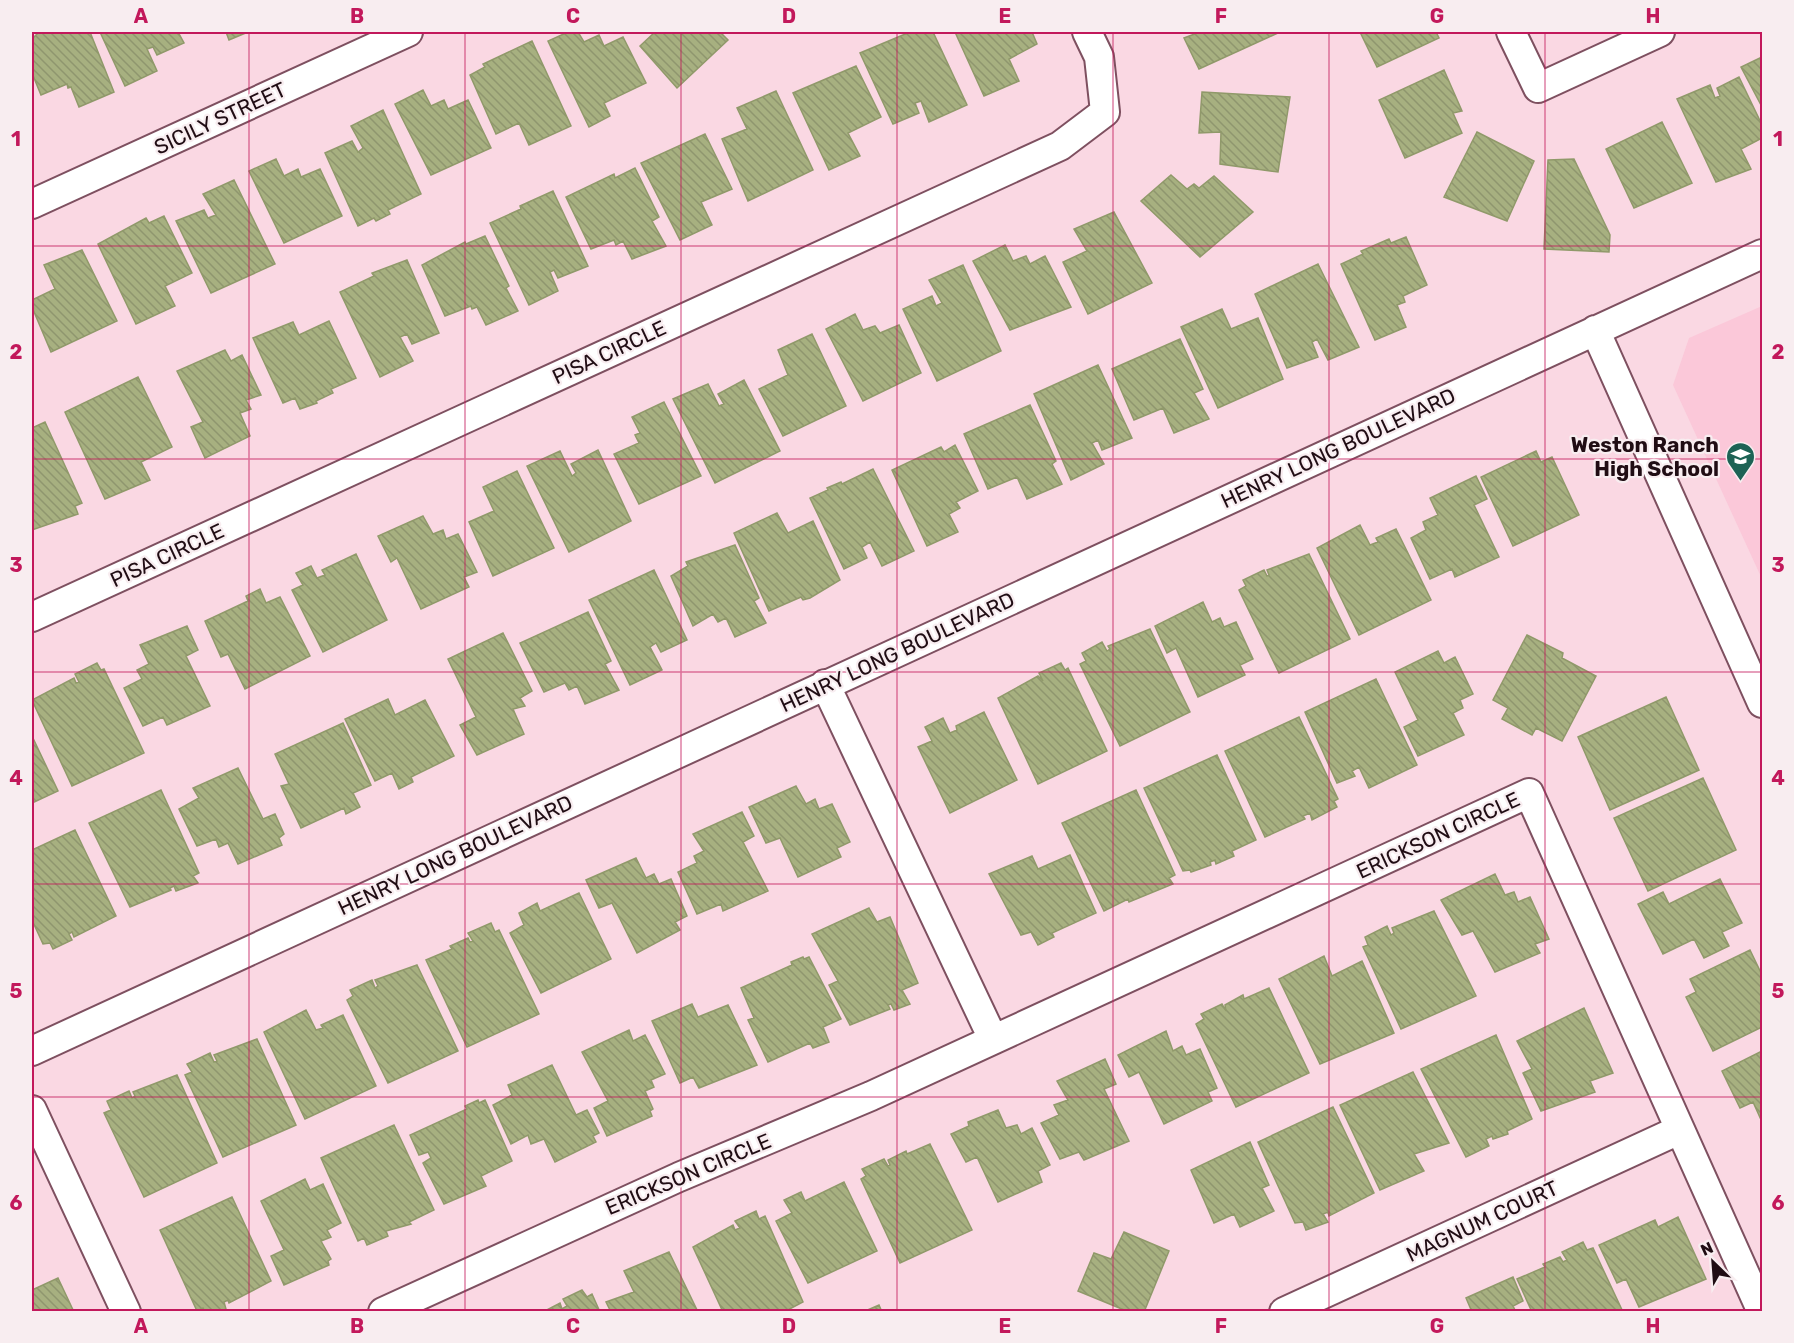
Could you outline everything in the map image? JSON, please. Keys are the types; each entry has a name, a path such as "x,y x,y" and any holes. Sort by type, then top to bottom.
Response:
{"street":[{"name":"SICILY STREET","path":"32,204 408,32"},
{"name":"PISA CIRCLE","path":"32,617 1060,146 1105,112 1099,57 1087,32"},
{"path":"1511,32 1538,88 1660,32"},
{"name":"HENRY LONG BOULEVARD","path":"32,1051 1762,254"},
{"path":"1595,330 1762,704"},
{"path":"825,684 993,1039"},
{"name":"ERICKSON CIRCLE","path":"383,1311 679,1177 871,1096 1529,793 1762,1311"},
{"path":"32,1110 126,1311"},
{"name":"MAGNUM COURT","path":"1284,1311 1679,1130"}],"shaded area":[{"name":"Weston Ranch High School","path":"1762,306 1762,579 1673,385 1689,338"}],"building":[{"path":"39,32 90,32 114,92 79,107 71,87 68,88 67,84 41,95 32,73 32,39"},
{"path":"100,32 178,32 184,43 157,55 153,47 147,49 157,71 125,86"},
{"path":"226,32 248,32 229,40"},
{"path":"568,32 578,32 584,42 599,35 604,46 623,37 646,83 604,103 610,116 589,127 548,41"},
{"path":"655,32 720,32 728,40 677,88 640,46"},
{"path":"910,32 933,32 967,105 929,122 921,101 915,103 919,113 893,124 860,53"},
{"path":"955,32 1032,32 1037,44 1009,59 1019,81 984,96"},
{"path":"1200,32 1280,32 1199,69 1184,38"},
{"path":"1360,32 1436,32 1439,38 1377,67"},
{"path":"532,41 571,126 529,145 519,123 496,134 470,75 485,67 483,64"},
{"path":"1762,57 1762,107 1741,67"},
{"path":"856,66 881,117 848,133 860,156 829,170 793,93"},
{"path":"1444,70 1462,111 1453,113 1462,133 1405,158 1379,100"},
{"path":"1739,77 1762,125 1762,138 1741,149 1751,169 1716,182 1677,99 1710,85 1715,98 1720,96 1717,88"},
{"path":"423,90 431,106 444,100 448,109 468,100 491,148 431,175 395,104"},
{"path":"776,91 813,170 748,201 722,139 747,129 737,108"},
{"path":"1202,92 1290,97 1278,172 1220,164 1221,132 1199,133"},
{"path":"383,110 421,194 388,210 390,214 376,221 374,218 358,226 325,153 352,141 358,152 363,148 351,126"},
{"path":"1662,122 1692,183 1634,208 1606,149"},
{"path":"1477,132 1534,161 1507,221 1444,197"},
{"path":"705,134 732,189 701,202 712,225 680,240 641,163"},
{"path":"276,159 284,176 298,169 301,177 320,169 342,216 284,243 249,171"},
{"path":"1574,159 1610,235 1609,252 1544,249 1548,160"},
{"path":"635,168 659,217 652,221 666,246 632,259 623,241 616,245 614,240 591,249 566,197 614,174 615,178"},
{"path":"1171,175 1187,189 1194,184 1199,188 1214,176 1253,212 1200,257 1141,201"},
{"path":"234,180 275,264 211,293 176,221 204,210 208,218 216,215 203,194"},
{"path":"553,191 588,266 558,278 554,270 550,272 558,291 529,305 490,223"},
{"path":"1114,212 1152,283 1088,314 1063,262 1087,251 1074,229"},
{"path":"164,216 192,273 165,286 175,306 136,324 98,244 146,218 149,223"},
{"path":"485,236 509,286 506,288 518,311 486,325 477,307 472,309 471,306 445,316 422,265 465,242 466,244"},
{"path":"1406,237 1427,285 1403,296 1405,302 1397,305 1406,327 1375,340 1341,264 1363,254 1361,251 1389,239 1391,243"},
{"path":"1005,245 1013,261 1026,256 1030,264 1045,256 1071,307 1010,330 973,261"},
{"path":"82,250 117,321 51,352 32,307 32,300 55,289 44,265"},
{"path":"407,260 439,333 412,344 407,334 400,337 413,361 380,377 340,292 374,276 372,273"},
{"path":"1318,264 1359,347 1328,360 1317,339 1312,342 1318,357 1287,368 1255,294"},
{"path":"963,265 1001,351 937,381 903,309 932,296 936,306 942,303 929,280"},
{"path":"1222,309 1231,329 1258,318 1283,379 1218,408 1181,327"},
{"path":"855,314 863,330 875,326 880,333 899,325 921,373 863,401 826,329"},
{"path":"329,321 356,378 331,389 333,393 316,401 317,403 300,409 295,398 283,403 253,338 293,322 299,335"},
{"path":"812,334 846,406 783,436 759,389 788,375 778,350"},
{"path":"1180,339 1203,389 1194,393 1209,419 1174,433 1163,408 1134,420 1112,369"},
{"path":"225,350 231,361 242,355 261,395 246,400 251,409 240,413 250,436 205,458 191,427 203,422 177,371"},
{"path":"1098,365 1132,438 1102,450 1098,440 1092,443 1104,464 1071,480 1034,394"},
{"path":"138,377 172,447 141,462 150,480 105,499 65,412"},
{"path":"744,380 780,451 715,483 673,399 708,384 719,406 724,404 718,394"},
{"path":"664,402 701,476 639,504 614,454 639,443 635,435 640,433 632,417"},
{"path":"1030,405 1056,461 1052,464 1062,484 1027,499 1017,477 988,489 964,434"},
{"path":"45,422 82,503 75,506 78,514 32,530 32,428"},
{"path":"955,445 978,491 956,502 960,508 949,514 958,532 927,546 892,470 941,447 944,452"},
{"path":"598,450 631,521 569,552 527,466 560,451 572,476 576,473 571,464"},
{"path":"1536,451 1541,462 1552,457 1579,515 1513,546 1481,477"},
{"path":"873,469 914,551 882,566 870,542 862,547 867,558 844,569 810,498 828,490 827,488 841,482 842,484"},
{"path":"517,471 554,548 493,576 469,522 494,511 483,487"},
{"path":"1476,476 1487,499 1474,505 1499,557 1455,577 1452,569 1430,579 1411,538 1426,530 1423,522 1438,515 1430,498"},
{"path":"777,513 788,533 813,521 840,580 810,598 803,600 801,597 769,611 734,533"},
{"path":"423,516 433,534 443,530 446,539 458,534 477,572 464,577 469,587 421,609 397,558 391,562 378,536"},
{"path":"1360,525 1370,545 1378,542 1376,538 1396,529 1431,600 1359,635 1317,548"},
{"path":"735,545 759,598 754,601 766,623 735,637 726,618 718,622 713,614 693,626 671,576 688,566 686,562"},
{"path":"356,554 387,620 323,652 292,590 303,585 296,573 311,566 317,578 325,575 322,570"},
{"path":"1309,554 1350,639 1279,673 1239,590 1246,586 1243,580 1264,570 1267,576 1269,575 1267,570"},
{"path":"654,570 687,640 661,652 656,643 650,647 662,670 630,685 589,600"},
{"path":"260,589 266,603 280,597 310,656 245,689 228,654 221,657 205,621 248,601 246,596"},
{"path":"1203,602 1212,622 1220,618 1224,627 1236,622 1253,659 1240,665 1245,675 1198,697 1176,648 1167,653 1155,626"},
{"path":"588,612 611,661 605,664 619,690 585,704 577,686 569,690 565,683 544,692 520,643"},
{"path":"187,626 198,650 186,656 210,706 167,725 163,717 143,726 124,688 142,679 137,670 149,664 140,645"},
{"path":"1150,629 1190,712 1120,746 1080,664 1086,661 1082,653 1102,642 1107,651 1110,649 1108,646"},
{"path":"503,633 532,691 520,698 525,706 513,709 524,734 477,755 460,725 476,717 448,659"},
{"path":"1527,635 1563,653 1562,658 1596,676 1562,741 1536,728 1532,735 1502,719 1508,708 1493,700"},
{"path":"1438,651 1444,663 1455,657 1473,694 1460,700 1463,708 1453,713 1464,735 1418,756 1404,727 1418,720 1395,672"},
{"path":"97,663 101,670 104,669 144,753 72,786 32,700 74,678 76,683 79,682 75,674"},
{"path":"1061,663 1065,670 1068,668 1107,751 1038,784 998,698 1038,676 1043,681 1039,673"},
{"path":"1376,679 1417,765 1369,788 1359,767 1352,771 1355,776 1337,783 1305,712"},
{"path":"1666,697 1699,770 1610,810 1578,737"},
{"path":"388,699 395,715 425,700 454,756 411,777 413,782 399,789 392,773 375,781 345,719"},
{"path":"984,712 1017,780 950,813 918,747 932,741 925,727 943,718 950,733 957,730 956,726"},
{"path":"1299,717 1338,799 1334,801 1337,807 1312,820 1310,813 1303,816 1305,819 1265,837 1225,751"},
{"path":"343,723 371,785 353,793 360,807 346,814 344,808 301,828 281,786 289,784 275,754"},
{"path":"32,736 58,791 32,803"},
{"path":"1217,755 1256,840 1232,851 1234,856 1216,864 1215,860 1210,862 1211,865 1191,872 1190,870 1183,871 1144,788"},
{"path":"238,768 263,819 275,814 284,834 279,838 282,845 238,864 228,843 219,847 216,839 197,846 179,809 199,798 193,788"},
{"path":"1703,778 1736,850 1648,891 1614,818"},
{"path":"796,786 806,804 815,799 819,809 832,804 850,842 837,848 841,857 798,877 780,838 766,843 749,807"},
{"path":"161,790 199,873 193,876 198,883 176,891 174,886 170,888 171,890 130,907 89,823"},
{"path":"1136,790 1175,875 1169,878 1173,884 1129,902 1128,899 1104,911 1062,823"},
{"path":"742,812 754,836 743,842 768,891 723,911 721,904 697,914 678,872 697,863 694,856 704,851 693,834"},
{"path":"75,830 116,916 74,937 72,932 69,934 72,940 53,949 50,943 43,944 32,920 32,850"},
{"path":"1070,855 1096,913 1052,933 1054,937 1038,945 1031,932 1021,935 989,874 1032,856 1038,869"},
{"path":"636,858 646,878 654,874 659,884 671,879 687,916 675,922 680,930 637,953 612,903 599,908 586,880"},
{"path":"1495,874 1505,895 1514,892 1518,902 1530,897 1549,939 1535,944 1540,953 1495,972 1473,931 1462,935 1441,900"},
{"path":"1720,879 1742,923 1722,932 1729,946 1704,958 1694,939 1663,954 1638,904 1663,892 1669,904"},
{"path":"579,893 611,959 541,993 510,933 524,925 519,913 537,903 540,911"},
{"path":"869,908 877,922 890,917 918,983 902,990 910,1004 894,1010 891,1004 888,1005 890,1009 850,1025 829,985 838,981 812,934"},
{"path":"1434,911 1476,996 1401,1029 1363,947 1368,945 1365,937 1387,926 1391,935 1394,933 1392,928"},
{"path":"491,923 495,932 499,930 539,1014 467,1047 426,960 452,949 450,946 468,938 470,942 473,941 468,933"},
{"path":"1750,950 1762,975 1762,1027 1713,1051 1686,997 1696,992 1690,979"},
{"path":"1324,956 1332,976 1362,961 1394,1033 1320,1064 1279,979"},
{"path":"803,957 804,959 809,957 841,1019 823,1027 829,1042 813,1048 810,1043 768,1062 748,1020 754,1018 741,988 792,965 791,962"},
{"path":"417,965 458,1051 388,1083 347,1000 353,996 350,990 372,980 375,988 378,986 375,980"},
{"path":"1269,988 1309,1073 1236,1107 1196,1024 1204,1019 1201,1014 1222,1004 1226,1011 1225,1005 1243,995 1244,999"},
{"path":"692,1004 698,1017 728,1005 757,1065 699,1088 693,1077 680,1083 652,1021"},
{"path":"1584,1008 1613,1073 1590,1081 1595,1092 1541,1111 1523,1073 1532,1069 1517,1041"},
{"path":"306,1010 316,1030 323,1028 321,1025 343,1015 376,1086 305,1119 264,1032"},
{"path":"629,1030 633,1041 645,1035 665,1074 651,1080 654,1087 645,1091 653,1109 650,1111 652,1116 607,1136 594,1108 608,1101 582,1052"},
{"path":"1166,1031 1173,1051 1182,1046 1186,1055 1200,1049 1217,1088 1208,1092 1212,1101 1164,1124 1139,1072 1129,1077 1118,1055"},
{"path":"1496,1035 1532,1119 1507,1131 1508,1134 1486,1139 1489,1146 1466,1157 1421,1069"},
{"path":"257,1039 296,1125 223,1157 185,1075 192,1072 187,1064 210,1053 214,1062 217,1061 214,1055"},
{"path":"1762,1051 1762,1122 1753,1102 1740,1108 1722,1071"},
{"path":"1105,1059 1116,1084 1104,1089 1129,1141 1084,1160 1079,1152 1060,1159 1041,1123 1059,1115 1054,1105 1068,1100 1057,1081"},
{"path":"552,1065 576,1115 587,1110 599,1133 593,1136 596,1142 555,1162 544,1139 531,1144 528,1135 511,1144 493,1105 512,1095 508,1085"},
{"path":"1413,1072 1449,1143 1414,1154 1424,1171 1380,1190 1340,1105"},
{"path":"177,1075 217,1163 144,1197 104,1113 111,1110 107,1101 129,1091 132,1098 135,1096 133,1092"},
{"path":"478,1100 479,1103 485,1100 512,1161 481,1176 486,1186 444,1204 423,1163 431,1158 428,1152 419,1155 410,1135 467,1109 465,1106"},
{"path":"1333,1107 1374,1193 1329,1216 1328,1212 1323,1214 1328,1222 1306,1230 1303,1222 1295,1223 1258,1142"},
{"path":"998,1110 1006,1128 1017,1125 1021,1134 1032,1128 1050,1165 1038,1171 1042,1182 998,1202 977,1157 966,1162 951,1134 969,1126 968,1122"},
{"path":"394,1125 434,1210 409,1222 411,1224 386,1231 388,1236 367,1245 364,1238 358,1241 321,1158"},
{"path":"1250,1142 1269,1185 1262,1188 1274,1211 1240,1227 1234,1214 1214,1223 1191,1170"},
{"path":"930,1144 972,1230 900,1263 861,1179 866,1176 862,1169 884,1159 888,1166 890,1165 888,1160 906,1151 907,1154"},
{"path":"305,1179 310,1190 323,1184 341,1223 327,1230 331,1237 321,1241 331,1259 328,1261 329,1265 284,1285 271,1256 284,1250 261,1201"},
{"path":"844,1182 877,1251 808,1283 776,1221 792,1213 784,1200 801,1192 805,1201"},
{"path":"232,1197 271,1281 229,1303 228,1300 224,1302 226,1309 219,1312 205,1312 203,1308 197,1311 160,1230"},
{"path":"756,1211 759,1219 765,1216 803,1302 784,1312 723,1312 693,1247 733,1225 735,1230 740,1228 735,1221"},
{"path":"1678,1217 1706,1279 1639,1307 1626,1279 1617,1283 1599,1245 1655,1220 1658,1227"},
{"path":"1124,1232 1169,1251 1144,1312 1129,1312 1078,1291 1094,1253 1111,1259"},
{"path":"1583,1242 1587,1250 1593,1248 1623,1312 1532,1312 1517,1279 1545,1267 1543,1264 1560,1257 1563,1262 1567,1260 1562,1252"},
{"path":"669,1252 698,1312 611,1312 606,1302 634,1292 624,1271"},
{"path":"1513,1277 1523,1301 1513,1306 1516,1312 1472,1312 1466,1298"},
{"path":"58,1278 74,1312 32,1312 32,1290"},
{"path":"582,1290 587,1297 592,1294 600,1312 543,1312 560,1303 562,1309 567,1306 563,1299"},
{"path":"879,1305 882,1312 863,1312"}],"place":[{"name":"Weston Ranch High School","path":"1740,482"}]}
